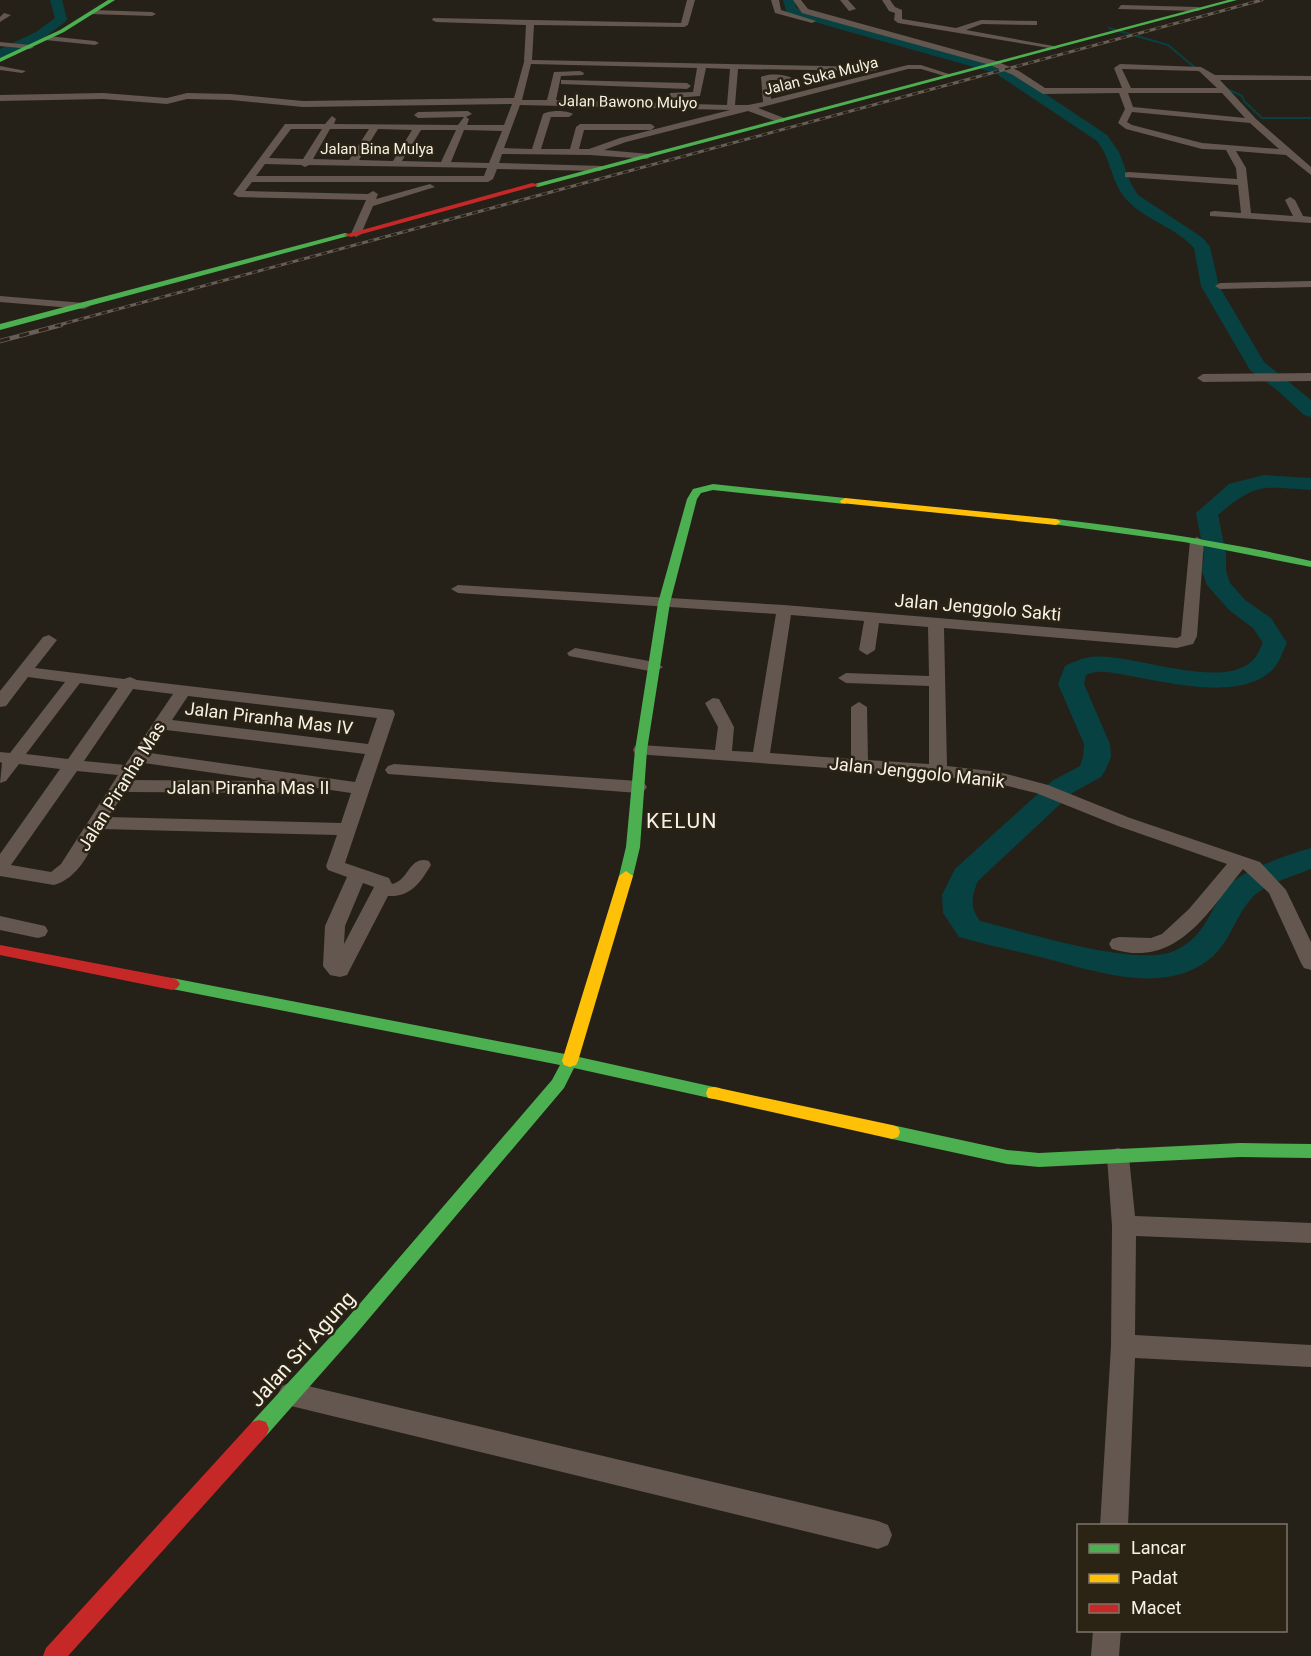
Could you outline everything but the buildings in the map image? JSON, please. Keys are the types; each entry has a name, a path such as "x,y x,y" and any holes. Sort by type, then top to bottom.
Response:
{"street":[{"path":"0,60 48,38 112,0"},
{"path":"436,20 684,25 691,0"},
{"path":"775,0 778,11 1016,73 1043,91 1125,90 1311,78"},
{"path":"797,0 805,11 984,65"},
{"path":"844,0 852,9"},
{"path":"886,0 892,9 899,12 898,20 1049,46"},
{"path":"0,327 356,234 1049,46 1234,0"},
{"path":"1121,29 1119,3 1198,9"},
{"path":"93,12 152,14"},
{"path":"927,26 937,19"},
{"path":"955,31 980,22 1034,23"},
{"path":"481,200 492,164 517,101 528,62 530,23"},
{"path":"1019,23 1049,46"},
{"path":"48,38 95,43"},
{"path":"0,44 27,46"},
{"path":"528,62 898,70 918,66 948,75"},
{"path":"555,87 694,95 697,93 702,65"},
{"path":"731,107 734,66"},
{"path":"1288,152 1194,145 1129,127 1122,123 1129,109 1118,68 1120,66 1196,68 1219,84 1253,121 1311,172"},
{"path":"0,68 21,70"},
{"name":"Jalan Suka Mulya","path":"750,108 898,70"},
{"path":"555,87 594,78 645,75"},
{"path":"689,75 700,76"},
{"path":"594,78 698,86"},
{"path":"767,104 764,78 802,78"},
{"path":"826,78 861,79"},
{"path":"551,103 555,87"},
{"path":"766,88 778,88"},
{"path":"790,88 824,89"},
{"path":"0,96 18,93"},
{"path":"0,96 104,96 166,100 187,96 231,97 295,115 375,127 506,128"},
{"path":"445,164 474,101"},
{"path":"455,180 370,200 239,195 248,178 295,115 339,104 517,101 731,107 750,108 781,120"},
{"path":"306,164 339,104"},
{"path":"590,152 612,143 750,108"},
{"path":"1129,109 1253,121"},
{"path":"411,116 468,114"},
{"name":"Jalan Bawono Mulyo","path":"536,152 547,114 584,115"},
{"path":"331,122 378,116"},
{"name":"Jalan Bawono Mulyo","path":"677,117 712,118"},
{"path":"574,152 579,127 583,126 672,128"},
{"path":"353,164 355,155 375,127"},
{"path":"356,234 380,181 418,127"},
{"path":"1230,149 1241,168 1246,216"},
{"path":"498,151 590,152 647,156"},
{"name":"Jalan Bina Mulya","path":"261,161 306,164 492,164 600,168"},
{"path":"1128,175 1243,182"},
{"path":"248,178 380,181 488,179"},
{"path":"1290,200 1300,220"},
{"path":"1214,214 1311,220"},
{"path":"1220,286 1311,284"},
{"path":"0,299 84,306"},
{"path":"1203,378 1311,377"},
{"name":"Jalan Sri Agung","path":"54,1656 291,1394 549,1096 570,1060 623,890 633,847 641,750 663,603 692,499 697,491 705,488 1149,532 1227,545 1311,564"},
{"name":"Jalan Jenggolo Sakti","path":"458,589 784,610 1183,642 1190,636 1199,541"},
{"path":"760,758 784,610"},
{"path":"867,650 872,617"},
{"path":"936,623 938,770"},
{"path":"0,702 49,640"},
{"path":"575,653 655,667"},
{"path":"24,672 130,682 387,714 350,829 335,866 358,874 382,883 382,889 340,970 335,969 334,926 358,874"},
{"path":"0,777 7,758 77,677"},
{"path":"846,678 936,681"},
{"path":"0,869 70,765 130,682"},
{"name":"Jalan Piranha Mas","path":"0,869 54,879 68,869 133,764 185,689"},
{"path":"713,703 726,727 723,756"},
{"path":"859,707 860,765"},
{"name":"Jalan Piranha Mas IV","path":"160,724 375,750"},
{"name":"Jalan Jenggolo Manik","path":"641,750 938,770 999,778 1042,789 1144,830 1247,863 1277,890 1310,958"},
{"path":"7,758 70,765 133,764 363,789"},
{"path":"394,770 638,787"},
{"name":"Jalan Piranha Mas II","path":"119,786 341,787"},
{"path":"95,823 350,829"},
{"path":"1119,944 1146,946 1168,940 1247,863"},
{"path":"382,889 395,892 404,888 422,865"},
{"path":"0,923 38,931"},
{"path":"0,950 570,1060 1007,1157 1039,1160 1240,1149 1311,1151"},
{"path":"1114,1524 1123,1346 1124,1226 1118,1156"},
{"path":"1124,1226 1311,1233"},
{"path":"1123,1346 1311,1356"},
{"path":"291,1394 878,1535"},
{"path":"1105,1656 1107,1632"}],"waterway":[{"path":"0,54 40,35 61,19 56,0"},
{"path":"789,0 790,9 801,15 1000,70 1102,138 1108,144 1124,184 1133,198 1197,241 1202,247 1210,286 1257,366 1284,386 1311,411"},
{"path":"1109,28 1168,45 1199,71"},
{"path":"1223,87 1242,96 1244,101 1262,118 1311,118"},
{"path":"1311,484 1273,482 1246,485 1233,491 1207,513 1215,554 1214,571 1219,585 1237,605 1262,623 1275,643 1264,664 1246,676 1222,680 1195,679 1112,665 1092,664 1074,671 1071,684 1097,744 1097,757 1091,771 1062,787 965,876 957,895 958,913 970,929 1112,964 1158,966 1178,963 1200,950 1217,932 1239,893 1252,883 1311,858"}],"railway":[{"path":"55,326 1262,0"},
{"path":"0,341 61,325"}],"traffic: fast":[{"path":"0,60 62,31 112,0"},
{"path":"535,185 1234,0"},
{"path":"0,327 348,235"},
{"path":"626,876 633,847 641,750 664,603 692,499 697,491 713,487 845,501"},
{"path":"1056,522 1184,539 1311,564"},
{"path":"172,984 570,1061 714,1093"},
{"path":"259,1429 350,1328 558,1084 570,1061"},
{"path":"892,1132 1007,1157 1039,1160 1240,1150 1311,1151"}],"traffic: slow":[{"path":"845,501 1056,522"},
{"path":"570,1061 626,876"},
{"path":"714,1093 892,1132"}],"traffic: jam":[{"path":"348,235 535,185"},
{"path":"0,950 172,984"},
{"path":"54,1656 259,1429"}],"district":[{"name":"KELUN","path":"682,821"}]}
